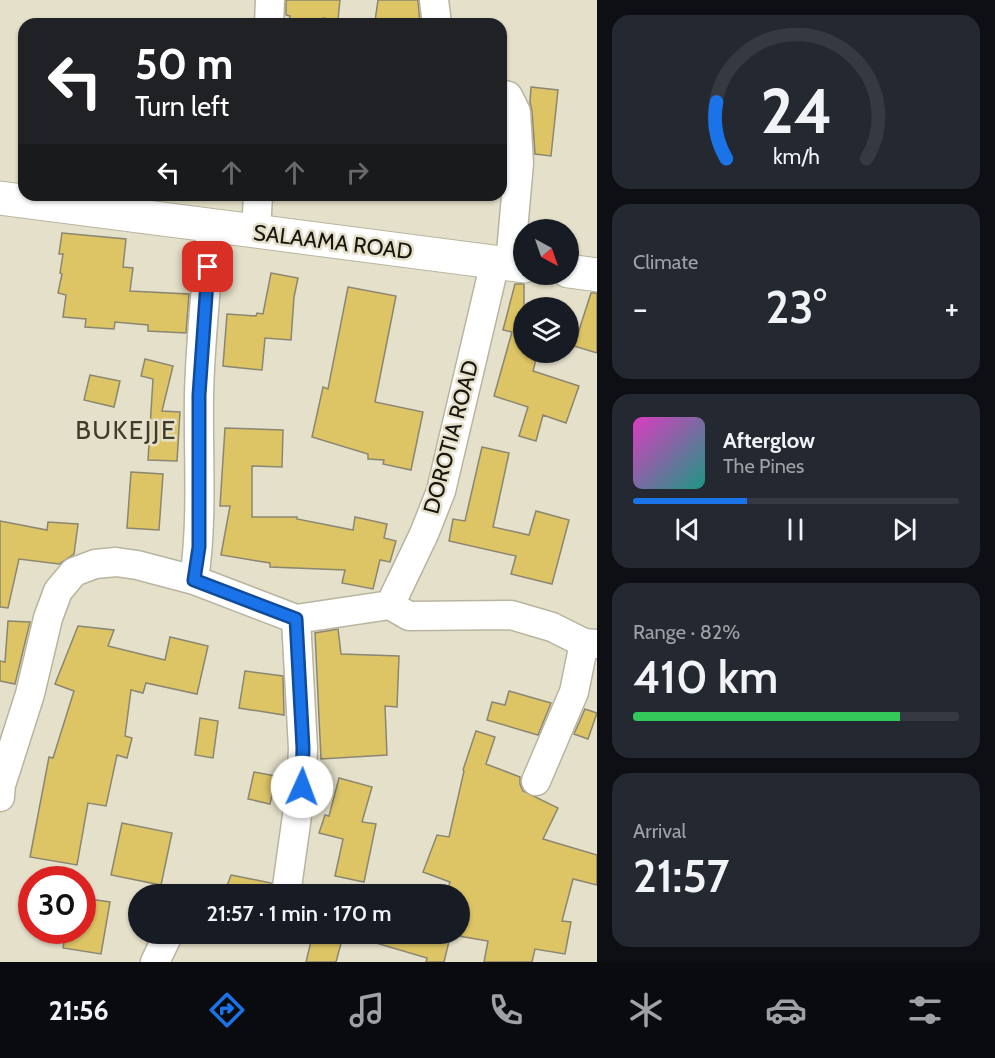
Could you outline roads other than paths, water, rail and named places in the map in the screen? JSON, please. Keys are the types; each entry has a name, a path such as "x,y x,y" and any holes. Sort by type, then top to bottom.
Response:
{"main road":[{"name":"SALAAMA ROAD","path":"0,198 18,200"},
{"name":"SALAAMA ROAD","path":"23,201 510,264"},
{"path":"579,273 597,275"}],"street":[{"path":"269,18 270,0"},
{"path":"434,0 436,18"},
{"name":"DOROTIA ROAD","path":"390,605 424,534 441,491 510,264 519,163 516,112 507,96"},
{"path":"256,232 258,201"},
{"path":"194,580 199,547 200,515 199,395 211,226"},
{"path":"0,797 1,786 30,694 48,618 58,591 74,572 95,564 116,562 194,580 296,619 390,605 409,616 511,615 552,627 590,644 574,692 536,781"},
{"path":"287,884 302,787 303,748 296,619"},
{"path":"155,962 164,944"}],"district":[{"name":"BUKEJJE","path":"126,430"}]}
